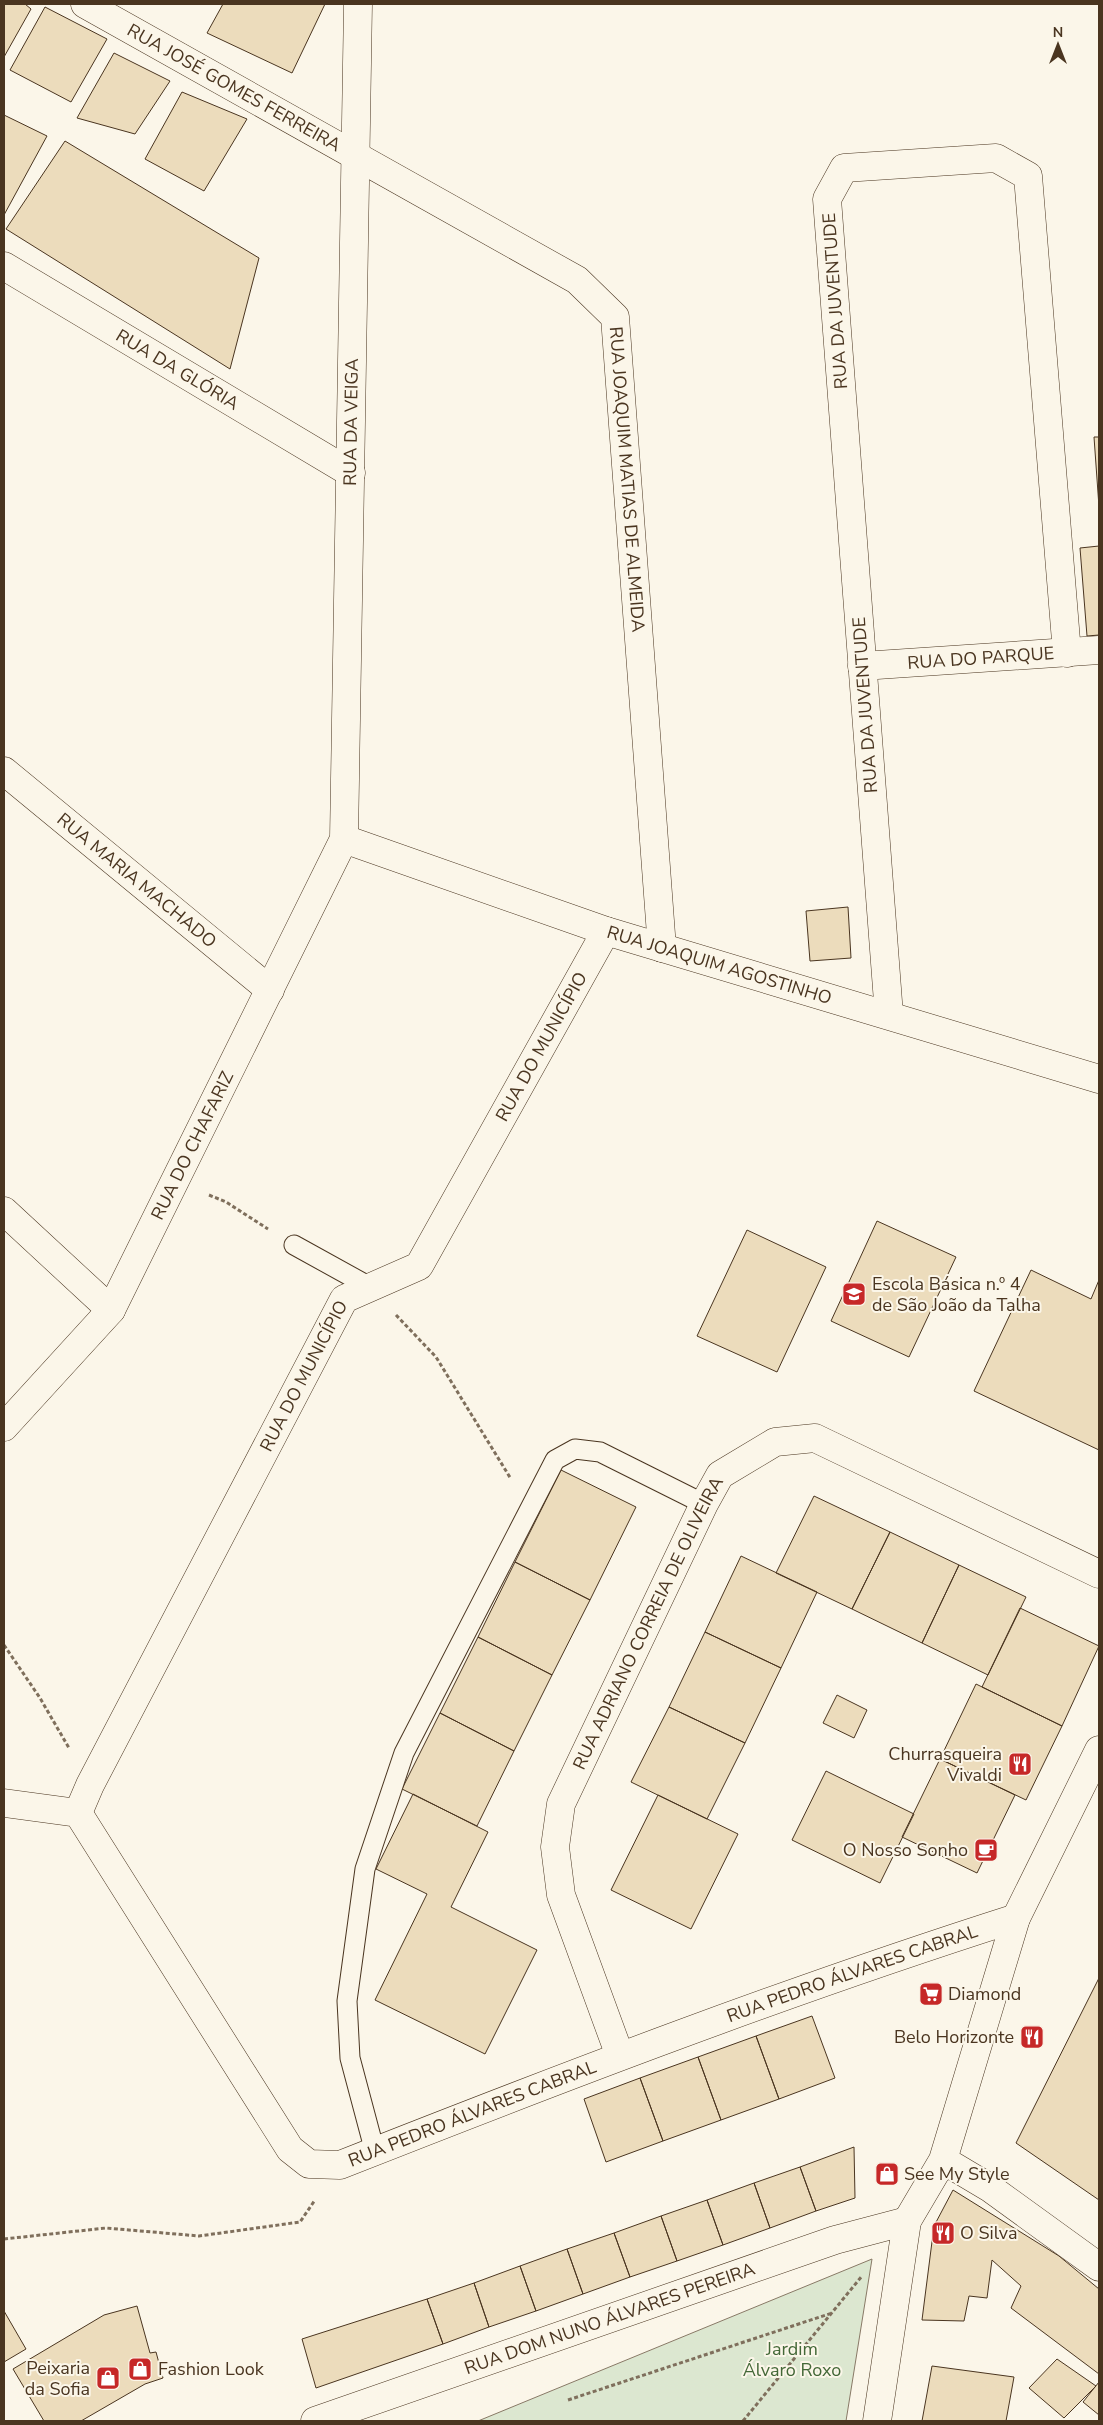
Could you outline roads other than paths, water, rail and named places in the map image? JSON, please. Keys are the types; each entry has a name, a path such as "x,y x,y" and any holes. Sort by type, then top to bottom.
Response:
{"street":[{"name":"RUA JOSÉ GOMES FERREIRA","path":"85,4 356,158"},
{"name":"RUA DA VEIGA","path":"344,839 358,4"},
{"name":"RUA JOAQUIM MATIAS DE ALMEIDA","path":"356,158 577,280 616,317 662,948"},
{"name":"RUA DA JUVENTUDE","path":"889,1015 827,199 844,168 996,158 1028,176 1067,653"},
{"name":"RUA DA GLÓRIA","path":"4,266 351,473"},
{"name":"RUA DO PARQUE","path":"862,666 1099,650"},
{"name":"RUA MARIA MACHADO","path":"4,771 270,990"},
{"name":"RUA JOAQUIM AGOSTINHO","path":"344,839 606,931 1099,1079"},
{"name":"RUA DO CHAFARIZ","path":"4,1427 110,1310 344,839"},
{"name":"RUA DO MUNICÍPIO","path":"78,1813 90,1785 344,1299 419,1266 606,931"},
{"path":"4,1211 110,1310"},
{"name":"RUA ADRIANO CORREIA DE OLIVEIRA","path":"620,2056 561,1895 555,1847 561,1804 704,1504 720,1476 775,1442 815,1438 1099,1574"},
{"path":"877,2421 907,2221 943,2160 1016,1918 1099,1750"},
{"path":"4,1803 78,1813"},
{"name":"RUA PEDRO ÁLVARES CABRAL","path":"78,1813 290,2150 309,2164 340,2165 620,2056 931,1946 1016,1918"},
{"path":"943,2160 990,2188 1099,2267"},
{"name":"RUA DOM NUNO ÁLVARES PEREIRA","path":"315,2421 836,2240 907,2221"}],"lane":[{"path":"294,1245 370,1287"},
{"path":"375,2152 350,2058 347,2001 365,1869 404,1753 555,1460 574,1449 600,1452 704,1504"}],"place":[{"name":"Escola Básica n.º 4 de São João da Talha","path":"854,1294"},
{"name":"Churrasqueira Vivaldi","path":"1020,1764"},
{"name":"O Nosso Sonho","path":"986,1850"},
{"name":"Diamond","path":"931,1994"},
{"name":"Belo Horizonte","path":"1032,2037"},
{"name":"See My Style","path":"887,2174"},
{"name":"O Silva","path":"943,2233"},
{"name":"Fashion Look","path":"140,2369"},
{"name":"Peixaria da Sofia","path":"108,2378"}],"park label":[{"name":"Jardim Álvaro Roxo","path":"792,2359"}]}
